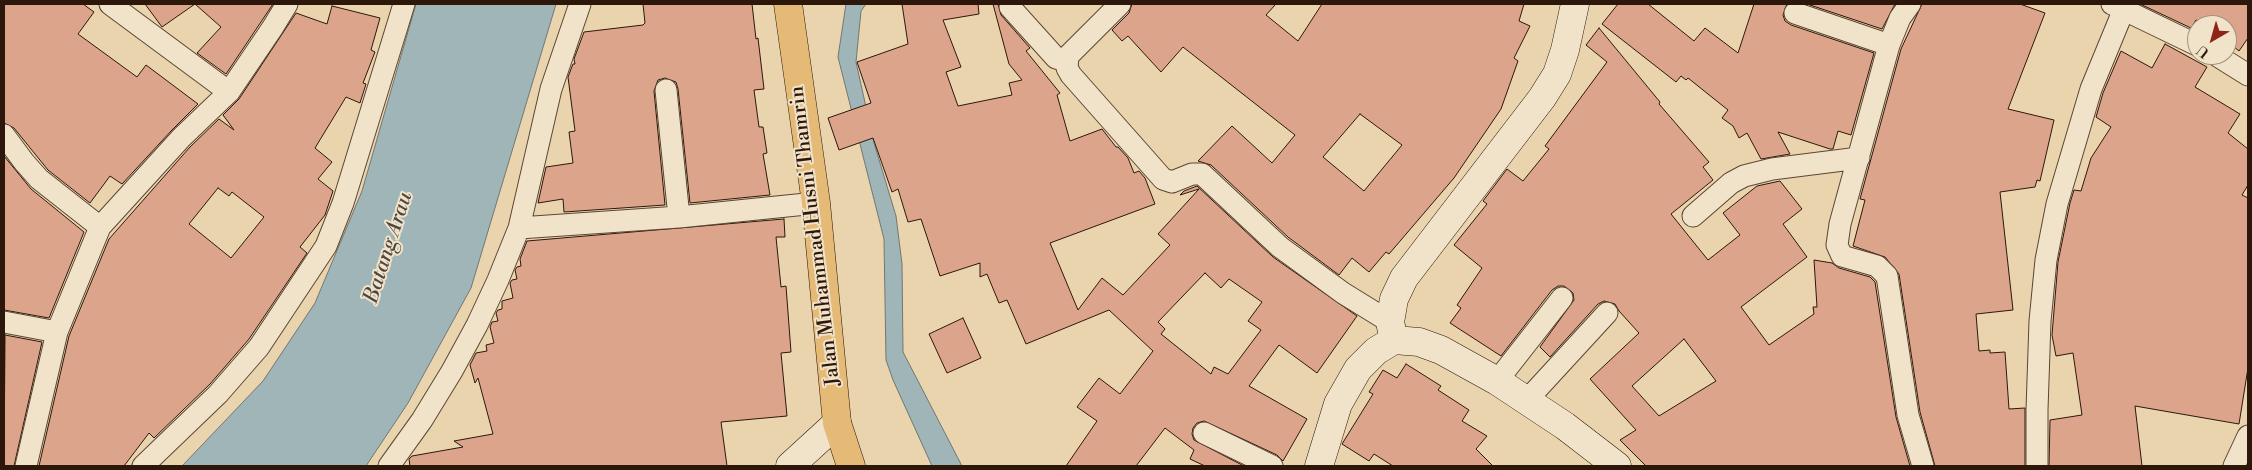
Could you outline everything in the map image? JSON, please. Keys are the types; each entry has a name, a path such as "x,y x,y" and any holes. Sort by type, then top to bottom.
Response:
{"main road":[{"name":"Jalan Muhammad Husni Thamrin","path":"788,4 816,203 838,423 851,466"}],"street":[{"path":"110,4 229,92"},
{"path":"26,466 57,332 100,227 175,145 229,92 274,27 287,4"},
{"path":"143,466 218,394 259,347 326,246 349,185 404,4"},
{"path":"389,466 422,420 473,333 498,280 519,228 553,81 580,4"},
{"path":"1120,4 1073,50 1066,61 1066,68 1163,179 1172,182 1192,174 1202,174 1280,247 1343,292 1392,331 1442,350 1497,381 1527,400 1618,466"},
{"path":"1319,466 1338,404 1358,369 1392,331 1394,299 1404,278 1530,114 1557,74 1565,50 1575,4"},
{"path":"1910,4 1900,18 1889,45 1840,224 1837,250 1846,258 1877,266 1887,276 1908,415 1923,466"},
{"path":"2037,466 2040,321 2046,260 2057,204 2118,6 2187,40"},
{"path":"1010,7 1056,58 1066,61"},
{"path":"1795,13 1889,45"},
{"path":"2232,65 2248,75"},
{"path":"666,90 679,217"},
{"path":"4,135 24,162 39,178 100,227"},
{"path":"1693,216 1731,183 1744,176 1772,169 1859,158"},
{"path":"519,228 679,217 816,203"},
{"path":"1497,381 1562,298"},
{"path":"1527,400 1607,313"},
{"path":"4,322 57,332"},
{"path":"790,466 838,423"},
{"path":"1204,433 1272,466"},
{"path":"2234,466 2248,436"}],"water":[{"name":"Batang Arau","path":"416,4 556,4 471,288 408,403 366,466 182,466 263,381 315,303 362,191"},
{"path":"846,4 866,4 861,11 856,62 874,143 896,216 902,264 903,352 962,466 932,466 893,380 886,360 884,239 838,57"}],"building":[{"path":"4,4 83,4 94,12 78,34 137,77 146,65 198,104 122,184 110,176 90,203 48,170 14,128 4,123"},
{"path":"145,4 195,4 162,27"},
{"path":"195,4 273,4 226,74 197,53 221,27"},
{"path":"643,4 752,4 764,89 754,90 759,127 763,127 767,153 763,154 770,195 690,203 678,89 676,82 665,78 658,80 654,91 665,205 564,212 563,199 538,203 546,167 573,163 569,132 575,131 568,77 573,64 575,64 574,59 584,32 643,25 645,23"},
{"path":"902,4 978,4 979,14 943,20 961,67 946,72 958,106 1012,95 1009,83 1022,80 1009,64 993,4 998,4 1001,15 1030,48 1026,51 1060,93 1057,95 1070,141 1102,129 1116,147 1128,158 1134,173 1139,171 1145,178 1155,204 1050,243 1078,310 1102,278 1123,295 1170,245 1158,234 1199,189 1180,195 1184,191 1197,186 1273,257 1357,316 1317,373 1279,345 1249,386 1307,419 1283,461 1277,455 1204,421 1197,423 1193,428 1194,440 1244,466 1205,466 1190,459 1194,450 1165,428 1136,466 1066,466 1097,421 1077,407 1099,378 1120,394 1153,351 1109,310 1026,344 1007,300 999,303 987,274 980,277 980,263 940,276 921,219 908,222 898,189 892,192 873,138 839,150 828,118 871,103 857,62 908,44","holes":["1205,273 1221,288 1229,279 1262,302 1248,321 1261,330 1228,374 1214,367 1211,374 1161,334 1165,329 1158,322"]},
{"path":"1132,4 1276,4 1266,15 1298,41 1322,4 1524,4 1519,21 1530,26 1514,58 1518,61 1501,109 1454,178 1389,254 1386,252 1369,272 1352,258 1339,275 1288,237 1211,165 1198,161 1232,126 1272,163 1295,135 1183,47 1161,72 1128,36 1122,41 1112,30 1129,13","holes":["1360,114 1402,145 1364,191 1323,157"]},
{"path":"1618,4 1648,4 1694,41 1705,28 1738,53 1754,4 1787,4 1783,15 1785,21 1791,25 1874,53 1851,135 1838,131 1833,149 1830,149 1778,132 1790,154 1761,159 1747,133 1739,138 1733,126 1722,118 1728,110 1688,78 1686,80 1681,76 1676,82 1602,24"},
{"path":"1807,4 1895,4 1882,29"},
{"path":"1922,4 2020,4 2045,13 2008,109 2054,120 2040,181 2037,180 2035,187 2000,192 2013,310 1976,314 1979,351 1990,350 1990,353 2005,352 2009,409 2025,408 2025,466 1935,466 1920,412 1899,274 1885,257 1853,246 1865,200 1860,199 1901,49"},
{"path":"2140,4 2248,4 2248,38 2239,51 2237,49 2237,15 2187,15 2187,26"},
{"path":"332,6 380,18 371,50 375,52 363,83 366,84 360,103 346,97 315,148 332,162 318,179 333,191 325,215 300,247 307,253 249,339 210,384 154,438 149,433 124,466 39,466 69,336 109,239 190,147 219,119 234,130 223,115 239,99 296,13 327,24","holes":["218,188 229,196 232,192 264,217 231,258 189,224"]},
{"path":"1599,28 1660,102 1659,104 1709,162 1703,167 1713,180 1671,214 1708,260 1740,235 1723,213 1757,186 1780,181 1802,209 1783,224 1807,257 1741,307 1769,345 1814,314 1813,307 1817,307 1814,260 1832,263 1839,268 1870,277 1875,282 1896,417 1910,466 1646,466 1620,440 1636,430 1590,379 1639,333 1615,304 1604,301 1598,304 1550,357 1540,347 1574,300 1573,293 1564,286 1558,286 1552,290 1501,356 1450,323 1461,308 1457,305 1482,268 1454,245 1487,204 1483,201 1507,169 1523,181 1549,149 1545,146 1607,62 1586,45","holes":["1684,339 1716,381 1659,416 1632,386"]},
{"path":"2165,44 2187,56 2187,65 2203,65 2207,67 2195,87 2240,114 2228,133 2248,149 2248,185 2242,195 2248,198 2248,368 2239,424 2135,406 2142,466 2049,466 2050,420 2082,415 2073,353 2056,356 2052,335 2058,262 2070,203 2074,190 2081,191 2091,158 2111,127 2096,117 2103,93 2121,51 2152,68"},
{"path":"4,156 31,189 84,232 49,318 4,310"},
{"path":"784,219 785,237 776,237 781,287 786,286 791,352 781,353 787,416 721,422 727,466 410,466 409,459 412,456 463,447 454,441 493,434 478,378 475,383 470,365 476,353 487,351 486,345 494,343 490,327 492,322 498,321 496,313 502,309 502,301 513,298 510,283 512,280 517,279 515,270 521,266 520,259 527,241"},
{"path":"963,318 981,358 947,373 929,334"},
{"path":"5,335 42,342 14,466 4,466"},
{"path":"1406,364 1441,386 1438,390 1469,410 1462,421 1487,436 1476,449 1493,466 1393,466 1374,454 1369,461 1342,444 1373,394 1369,392 1383,370 1397,378"}]}
